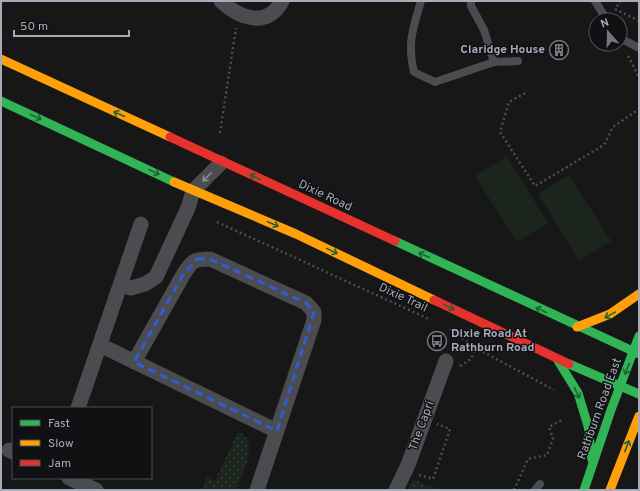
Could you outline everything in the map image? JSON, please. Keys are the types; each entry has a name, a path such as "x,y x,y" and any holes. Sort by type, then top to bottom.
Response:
{"main road":[{"name":"Dixie Road","path":"1,59 221,163 289,192 577,327 636,353"},
{"path":"1,101 193,190 296,234 557,359 639,394"},
{"path":"577,327 595,322 611,315 639,294"},
{"name":"Rathburn Road East","path":"584,490 621,386 636,353 639,336"},
{"path":"557,359 578,393 588,426 593,464"},
{"path":"610,490 639,416"},
{"path":"618,471 634,454"}],"street":[{"path":"221,1 238,14 252,18 261,18 273,12 282,1"},
{"path":"121,285 131,288 145,284 156,277 188,208 193,190 221,163"},
{"path":"78,407 142,224"},
{"path":"134,362 183,275 191,263 198,259 210,259 306,303 314,312 314,320 257,490"},
{"path":"100,346 278,431"},
{"name":"The Capri","path":"396,490 452,365"},
{"path":"71,479 96,490"}],"lane":[{"path":"421,1 412,34 410,53 414,72 435,82 494,62 518,61"},
{"path":"472,1 471,6 484,30 494,62"},
{"path":"595,1 602,12"},
{"path":"628,42 639,48"}],"path":[{"path":"621,1 615,9 639,21"},
{"path":"220,133 238,14"},
{"path":"627,54 639,77"},
{"path":"525,93 509,102 500,132 535,186 604,145 613,127 639,109"},
{"name":"Dixie Trail","path":"210,219 436,323"},
{"path":"443,326 476,348 556,390"},
{"path":"452,365 461,365 471,359 476,348"},
{"path":"414,479 416,474 433,479 450,429 436,424 438,417"},
{"path":"514,490 528,459 547,455 553,439 549,427 562,420"}],"highlighted area":[{"path":"197,259 210,259 306,303 314,312 277,431 134,362 183,275"}],"shaded area":[{"path":"507,156 548,223 517,242 475,176"},
{"path":"569,175 611,241 579,261 538,194"},
{"path":"238,432 245,436 248,442 249,450 248,458 236,490 201,490 207,477 215,481"},
{"path":"412,479 437,489 408,490"}],"traffic: fast":[{"path":"1,101 174,182"},
{"path":"395,241 639,354"},
{"path":"584,490 611,410 639,336"},
{"path":"557,359 578,393 588,426 592,460"},
{"path":"569,364 639,394"}],"traffic: slow":[{"path":"1,59 170,137"},
{"path":"174,182 296,234 434,300"},
{"path":"577,327 610,314 639,294"},
{"path":"610,490 639,416"}],"traffic: jam":[{"path":"170,137 395,241"},
{"path":"434,300 569,364"}],"place":[{"name":"Claridge House","path":"559,50"},
{"name":"Dixie Road At Rathburn Road","path":"437,341"}]}
